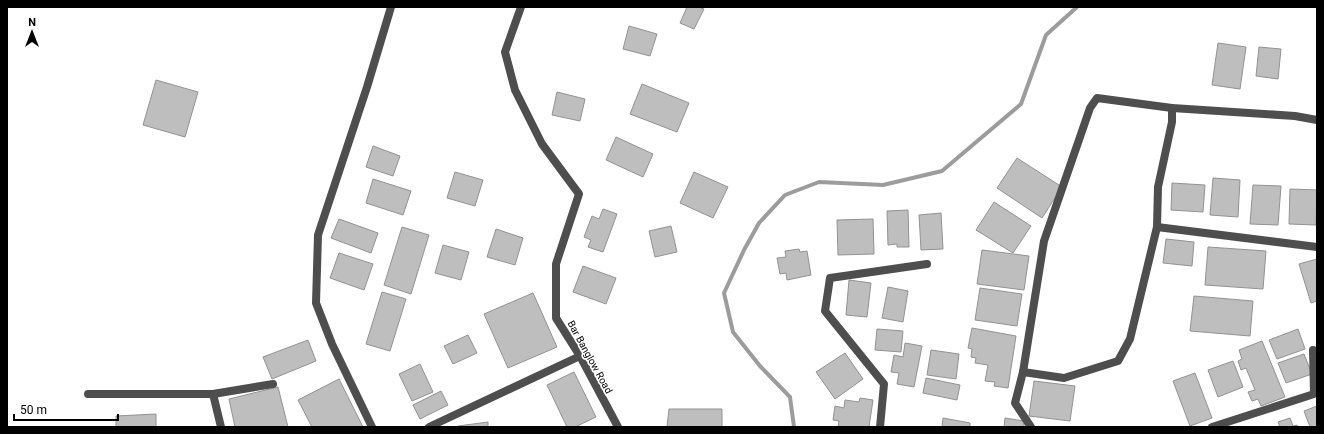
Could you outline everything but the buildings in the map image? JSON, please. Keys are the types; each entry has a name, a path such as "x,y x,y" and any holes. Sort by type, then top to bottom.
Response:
{"street":[{"path":"372,427 332,344 316,303 318,235 392,7"},
{"name":"Bar Banglow Road","path":"521,7 505,52 515,90 542,144 579,194 556,264 556,318 580,356 618,427"},
{"path":"1031,427 1015,403 1023,372 1044,241 1090,108 1097,98 1172,108 1296,116 1317,120"},
{"path":"1023,372 1064,378 1118,361 1130,339 1157,227 1158,187 1172,122 1172,108"},
{"path":"1157,227 1317,246"},
{"path":"880,427 884,384 825,311 830,278 927,264"},
{"path":"1212,427 1314,394 1313,350"},
{"path":"429,427 580,356"},
{"path":"88,394 212,394 273,384"},
{"path":"212,394 221,427"}],"waterway":[{"path":"794,427 790,397 760,366 733,332 724,293 744,250 759,223 785,195 819,182 883,185 942,171 1021,104 1046,35 1077,7"}]}
